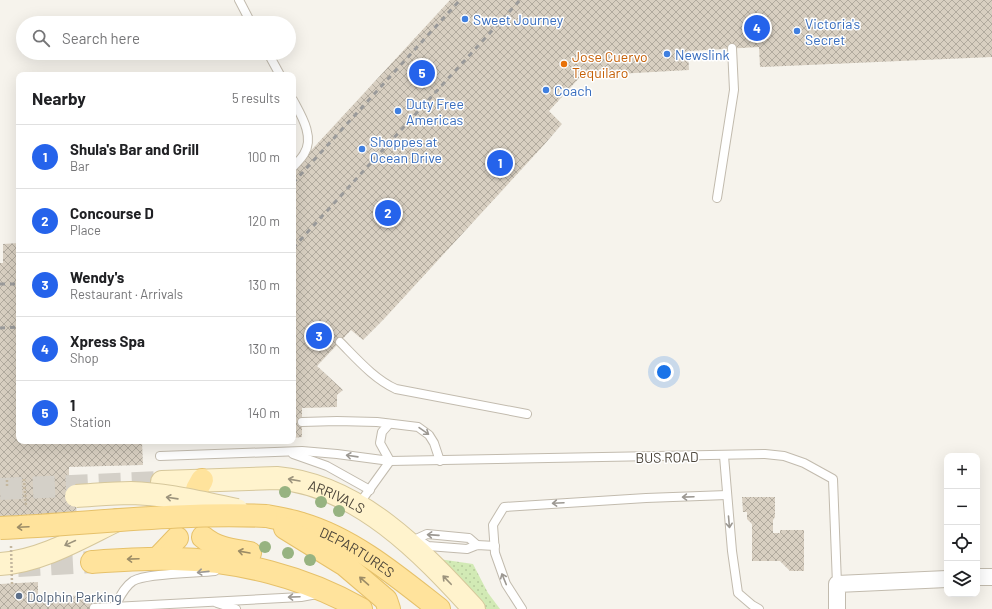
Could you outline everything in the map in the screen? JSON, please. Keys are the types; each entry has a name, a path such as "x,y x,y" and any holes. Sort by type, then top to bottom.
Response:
{"main road":[{"name":"ARRIVALS","path":"162,482 200,485 261,478 290,479 316,486 336,495 364,498 382,522 409,538 474,609"},
{"name":"DEPARTURES","path":"76,496 131,494 175,498 301,523 326,533 361,552 399,578 439,609"},
{"name":"DEPARTURES","path":"0,528 57,526 118,520 213,514 266,516"},
{"path":"266,516 345,565 386,600 389,609"},
{"name":"DEPARTURES","path":"0,564 26,560 52,552 118,520"},
{"path":"203,537 213,545 270,558 303,568 327,592"},
{"path":"158,558 176,538"},
{"path":"92,562 158,558 197,560 242,566 280,576 327,592 361,609"}],"street":[{"path":"980,577 992,577"},
{"path":"837,609 837,584 944,579"}],"lane":[{"path":"239,0 247,16"},
{"path":"717,198 734,90 732,48"},
{"path":"272,60 278,72"},
{"path":"296,106 304,121 308,139 304,154 296,163"},
{"path":"340,342 378,379 396,389 527,414"},
{"path":"302,422 377,422 418,427 429,435 440,462"},
{"path":"284,452 328,466 364,498 390,462 380,442 382,432 389,424"},
{"name":"BUS ROAD","path":"160,456 302,451 337,454 390,462 765,454 784,456 804,463 833,479 837,584"},
{"path":"724,456 732,551 738,593 759,609"},
{"path":"522,609 506,584 495,553 493,525 504,507 646,498 727,495"},
{"path":"409,538 428,534 469,538 476,545"},
{"path":"409,538 428,546 467,550 476,545 494,546"},
{"path":"115,606 127,586 139,578 216,571 242,566"},
{"path":"94,608 301,597 327,592"},
{"path":"211,601 236,609"},
{"path":"177,609 190,602"}],"path":[{"path":"6,480 7,486"}],"green space":[{"path":"439,559 473,564 488,593 500,609 481,609"}],"building":[{"path":"450,0 992,0 992,57 760,67 759,47 688,51 689,70 581,76 549,111 562,124 543,146 363,340 351,330 317,366 343,390 337,395 337,407 302,408 302,437 296,438 296,167"},
{"path":"16,243 16,444 142,444 143,465 69,467 69,493 75,493 77,517 0,521 0,263 3,263 3,244"},
{"path":"742,497 775,497 773,533 780,533 780,530 804,530 804,571 790,571 780,561 752,561 752,524 747,519 747,512 743,512"},
{"name":"Dolphin Parking","path":"38,582 38,597 94,595 94,609 0,609 0,584"}],"tunnel":[{"path":"0,489 162,482"},
{"path":"18,566 92,562"}],"railway":[{"path":"296,180 460,0"},
{"path":"296,245 520,0"},
{"path":"0,284 16,284"},
{"path":"0,328 16,327"}],"place":[{"name":"Sweet Journey","path":"465,19"},
{"name":"Xpress Spa","path":"757,28"},
{"name":"Victoria's Secret","path":"797,31"},
{"name":"Newslink","path":"667,54"},
{"name":"Jose Cuervo Tequilaro","path":"564,64"},
{"name":"1","path":"422,73"},
{"name":"Coach","path":"546,90"},
{"name":"Duty Free Americas","path":"398,111"},
{"name":"Shoppes at Ocean Drive","path":"362,149"},
{"name":"Shula's Bar and Grill","path":"500,163"},
{"name":"Concourse D","path":"388,213"},
{"name":"Wendy's","path":"319,336"},
{"name":"Dolphin Parking","path":"19,596"}]}
